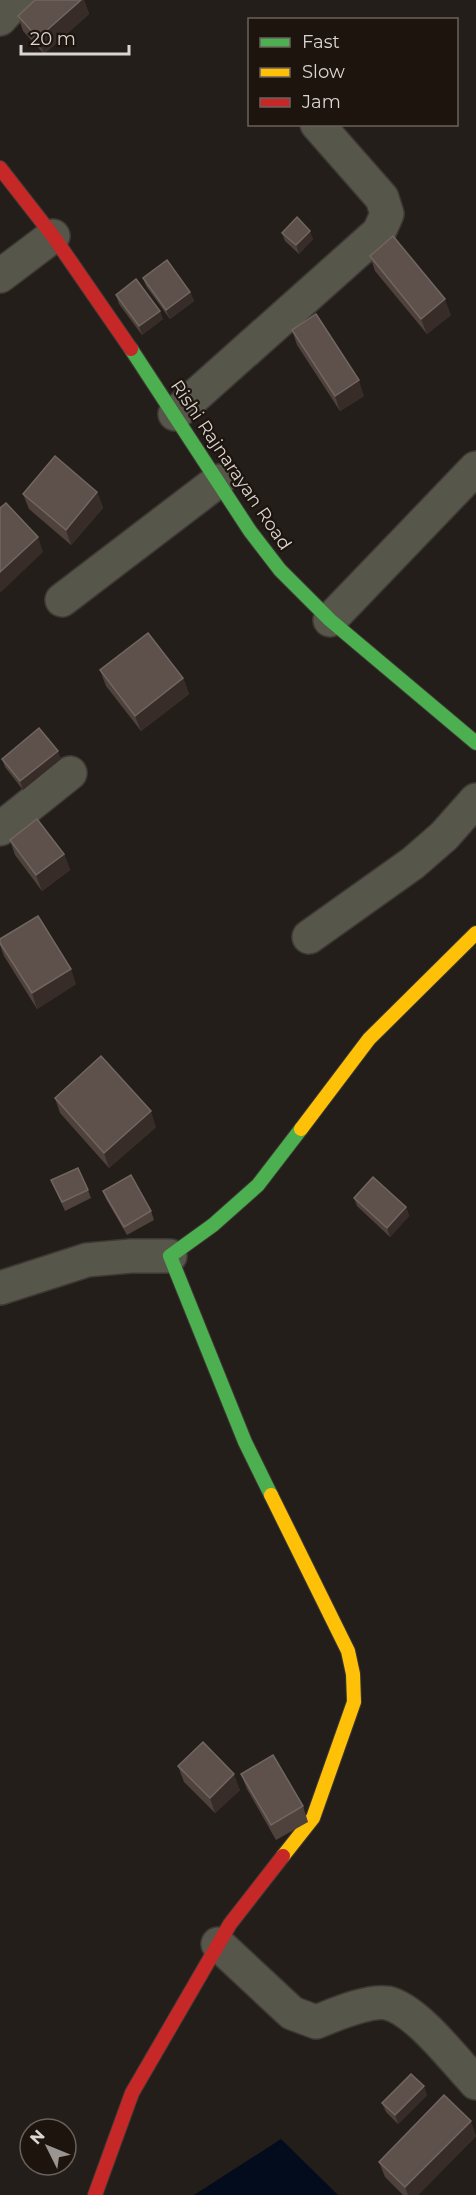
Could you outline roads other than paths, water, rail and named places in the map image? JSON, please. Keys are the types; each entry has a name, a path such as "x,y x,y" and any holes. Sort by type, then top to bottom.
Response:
{"street":[{"path":"0,19 17,0"},
{"path":"175,414 379,232 387,214 382,198 319,126"},
{"name":"Rishi Rajnarayan Road","path":"0,168 53,236 175,414 250,531 280,570 330,620 423,701 476,743"},
{"path":"0,276 53,236"},
{"path":"330,620 476,468"},
{"path":"62,600 218,481"},
{"path":"0,829 70,773"},
{"path":"309,937 413,863 444,836 476,800"},
{"path":"0,1288 87,1260 131,1256 170,1256 213,1225 258,1185 369,1039 476,933"},
{"path":"95,2195 132,2093 218,1944 230,1924 313,1818 354,1702 353,1674 348,1651 245,1442 170,1256"},
{"path":"218,1944 292,2013 316,2022 349,2009 386,2003 401,2010 415,2019 476,2083"}],"water":[{"path":"281,2139 338,2195 194,2195"}]}
